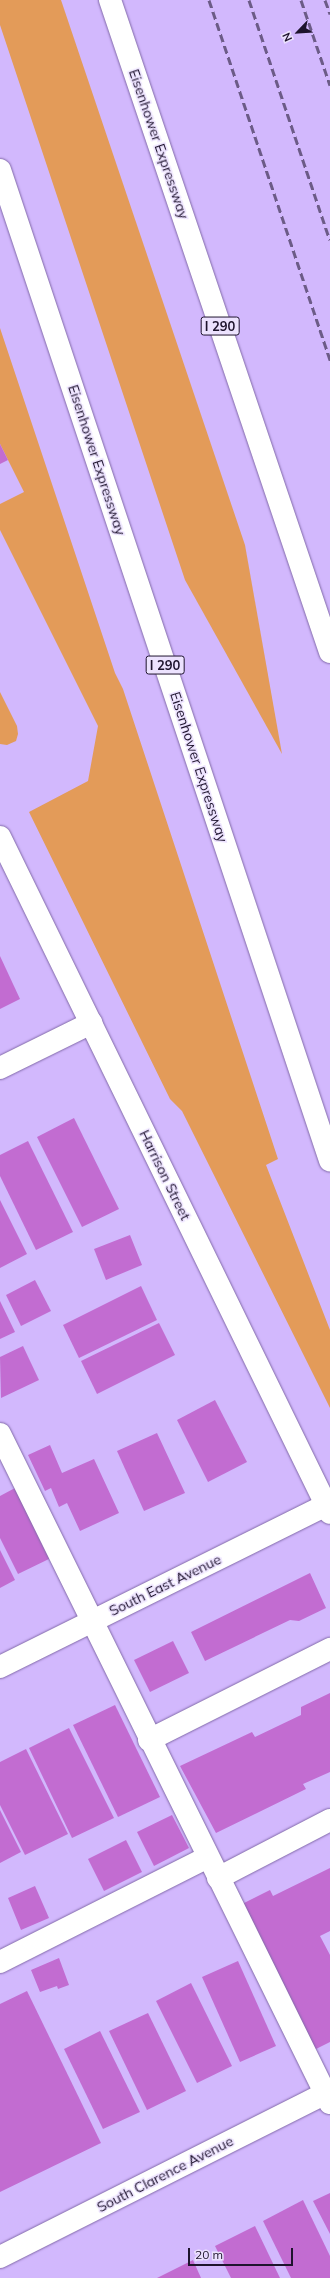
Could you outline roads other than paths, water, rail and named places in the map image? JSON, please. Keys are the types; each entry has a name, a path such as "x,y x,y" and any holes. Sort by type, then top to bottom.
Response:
{"main road":[{"name":"Eisenhower Expressway","path":"110,0 330,652"},
{"name":"Eisenhower Expressway","path":"0,170 330,1160"},
{"name":"Harrison Street","path":"0,837 329,1507"},
{"path":"0,1068 91,1023"},
{"path":"0,1434 149,1740 328,2096"},
{"name":"South East Avenue","path":"0,1667 329,1507"},
{"path":"149,1740 330,1649"},
{"path":"218,1878 330,1820"},
{"path":"0,1962 208,1857"},
{"name":"South Clarence Avenue","path":"0,2257 328,2096"}],"railway":[{"path":"209,0 330,360"},
{"path":"249,0 330,240"},
{"path":"301,0 330,85"},
{"path":"325,0 330,14"}]}
